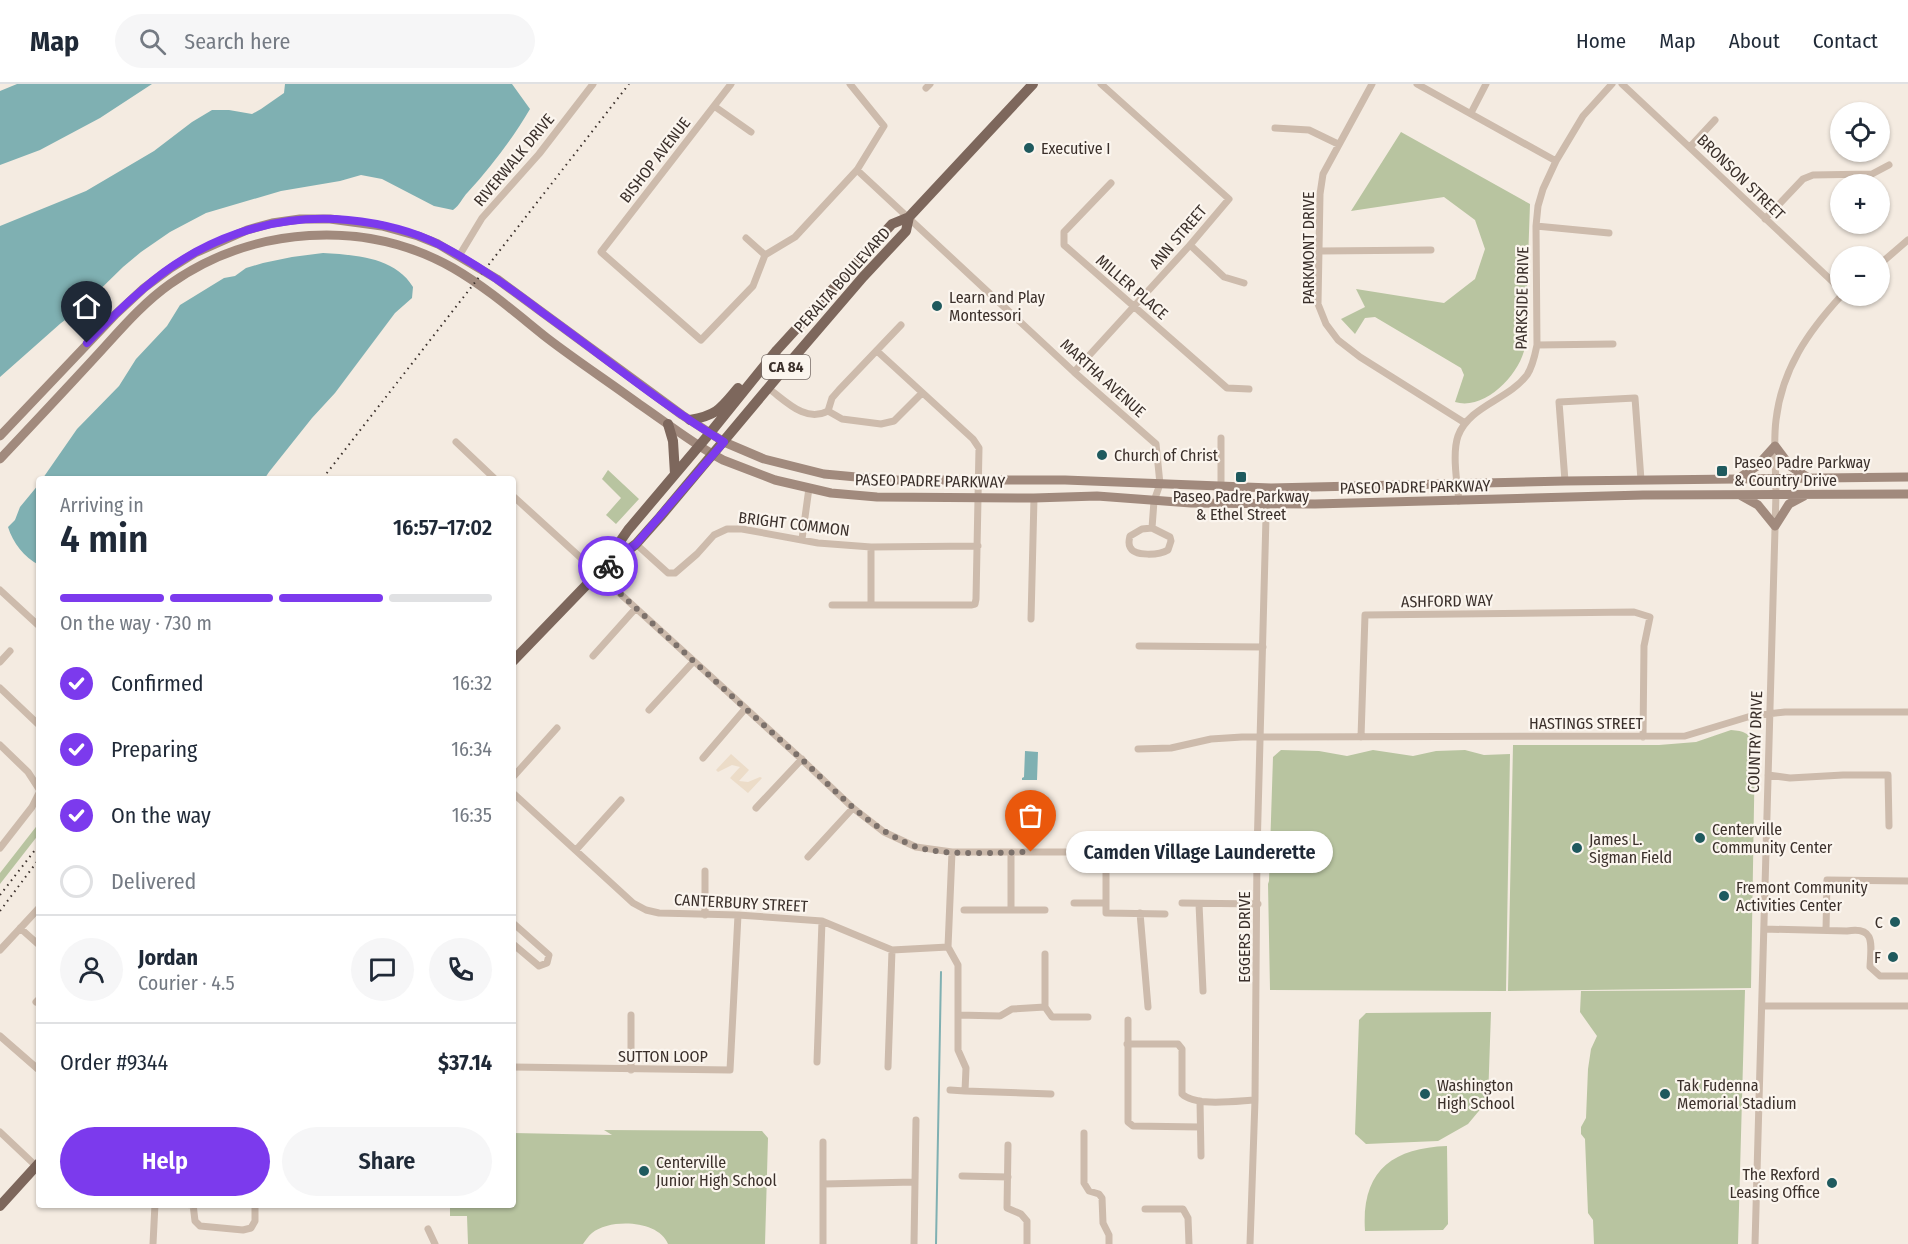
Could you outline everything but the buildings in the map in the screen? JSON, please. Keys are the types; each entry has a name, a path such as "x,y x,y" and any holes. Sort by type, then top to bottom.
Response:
{"main road":[{"name":"PERALTA BOULEVARD","path":"598,573 628,530 814,309 892,224 909,217 1033,84"},
{"name":"PERALTA BOULEVARD","path":"516,658 598,573 636,544 863,277 906,231 909,217"},
{"name":"PASEO PADRE PARKWAY","path":"0,436 87,343 144,288 187,258 220,240 272,223 300,219 330,219 382,226 438,244 497,279 710,434 764,459 834,475 889,480 1119,481 1271,488 1737,478 1908,477"},
{"name":"PASEO PADRE PARKWAY","path":"0,459 136,313 170,284 218,257 242,248 293,236 323,234 344,235 389,243 416,251 453,268 569,355 714,455 758,474 831,493 877,497 1097,496 1191,503 1459,501 1776,493 1908,494"},
{"path":"690,420 706,417 719,411 747,377 759,372"},
{"path":"668,423 673,441 675,474"},
{"path":"1737,478 1758,466 1775,446 1790,466 1809,478"},
{"path":"1738,494 1758,505 1775,526 1789,504 1809,494"},
{"path":"0,1206 36,1167"}],"street":[{"name":"RIVERWALK DRIVE","path":"459,256 482,218 539,154 592,84"},
{"name":"BISHOP AVENUE","path":"731,84 601,252 701,340 753,286 765,255"},
{"path":"746,238 765,255 795,237 857,170 884,126 850,84"},
{"name":"ANN STREET","path":"1074,372 1229,199 1101,84"},
{"name":"PARKMONT DRIVE","path":"1372,84 1323,174 1320,194 1318,304 1326,324 1338,340 1360,357 1465,423"},
{"path":"1417,84 1556,161"},
{"path":"1471,113 1486,84"},
{"name":"PARKSIDE DRIVE","path":"1465,423 1519,384 1528,374 1533,363 1537,345 1536,226 1538,206 1556,161 1583,116 1612,84"},
{"name":"BRONSON STREET","path":"1622,84 1830,279"},
{"path":"714,106 751,132"},
{"path":"1690,147 1715,120"},
{"path":"1275,128 1309,130 1338,144"},
{"path":"1765,219 1803,179 1813,175 1872,174 1889,165"},
{"name":"MARTHA AVENUE","path":"857,170 1074,372 1156,444 1160,484 1154,501 1152,528"},
{"name":"MILLER PLACE","path":"1111,183 1064,232 1064,245 1227,388 1249,389"},
{"path":"1536,226 1609,233"},
{"path":"1890,255 1908,240"},
{"path":"1190,245 1224,277 1245,283"},
{"path":"1320,251 1431,250"},
{"name":"COUNTRY DRIVE","path":"1755,1244 1776,493 1775,420 1784,381 1792,361 1805,339 1831,306"},
{"path":"768,388 799,411 820,415 828,411 832,399 839,390 901,325"},
{"path":"1537,345 1613,345"},
{"path":"832,605 975,604 979,448 973,439 877,351"},
{"path":"828,411 842,419 881,424 894,422 922,393"},
{"path":"1565,481 1559,402 1635,398 1641,480"},
{"path":"1459,501 1457,437 1465,423"},
{"path":"1221,438 1221,486"},
{"path":"456,442 490,476"},
{"path":"802,539 809,488"},
{"name":"EGGERS DRIVE","path":"1250,1244 1255,1100 1257,852 1267,503 1271,488"},
{"path":"1031,619 1034,498"},
{"path":"516,499 853,808 884,832 916,847 952,852 1257,852"},
{"path":"1152,528 1170,537 1171,546 1168,550 1157,554 1136,552 1131,549 1130,536 1142,529 1152,528"},
{"name":"BRIGHT COMMON","path":"636,544 664,571 675,573 714,535 727,529 742,529 818,543 871,547 978,546"},
{"path":"871,547 871,604"},
{"path":"2,596 36,624"},
{"path":"593,656 636,608"},
{"name":"ASHFORD WAY","path":"1361,737 1365,615 1634,612 1650,618 1644,646 1643,737"},
{"path":"1139,646 1263,647"},
{"path":"0,662 10,651"},
{"path":"649,710 694,661"},
{"path":"0,688 36,722"},
{"path":"702,758 745,709"},
{"name":"HASTINGS STREET","path":"1138,749 1171,748 1211,739 1261,737 1685,736 1751,716 1785,712 1908,712"},
{"path":"516,774 557,728"},
{"path":"0,745 28,772 36,786"},
{"path":"756,808 802,759"},
{"path":"1768,776 1782,778 1843,775 1888,776 1889,826"},
{"name":"CANTERBURY STREET","path":"516,796 633,903 646,910 659,914 738,915 822,921 892,950 948,947"},
{"path":"0,848 32,807 36,798"},
{"path":"576,850 621,800"},
{"path":"808,857 853,808"},
{"path":"1106,851 1106,913 1165,914"},
{"path":"952,852 948,947 958,965 958,1050 966,1068 965,1090"},
{"path":"1011,852 1011,910"},
{"path":"705,871 705,915"},
{"path":"1826,930 1827,880 1908,881"},
{"path":"1074,903 1106,903"},
{"path":"1182,903 1258,904"},
{"path":"1199,904 1203,991"},
{"path":"964,910 1045,910"},
{"path":"0,950 36,911"},
{"path":"1140,913 1148,1007"},
{"name":"SUTTON LOOP","path":"516,1067 730,1070 738,915"},
{"path":"817,1062 822,921"},
{"path":"516,927 549,955 547,963 539,966 516,947"},
{"path":"20,928 36,942"},
{"path":"1764,929 1863,930 1869,935 1871,941 1870,967 1880,976 1908,976"},
{"path":"888,1067 892,950"},
{"path":"1045,954 1045,1007 1052,1017 1088,1017"},
{"path":"1762,1006 1908,1006"},
{"path":"958,1015 1000,1016 1012,1009 1045,1007"},
{"path":"631,1070 632,1015"},
{"path":"1128,1020 1128,1122 1132,1126 1200,1126"},
{"path":"0,1036 36,1067"},
{"path":"1127,1044 1178,1044 1182,1049 1182,1094 1188,1099 1200,1101 1255,1100"},
{"path":"950,1090 1051,1094"},
{"path":"1200,1101 1201,1156"},
{"path":"914,1244 916,1120"},
{"path":"0,1132 36,1163"},
{"path":"1084,1133 1084,1183 1089,1191 1102,1198 1103,1223 1109,1234 1109,1244"},
{"path":"823,1142 823,1244"},
{"path":"1008,1145 1007,1208 1021,1214 1027,1221 1027,1244"},
{"path":"962,1176 1008,1177"},
{"path":"823,1184 915,1182"},
{"path":"153,1244 155,1208"},
{"path":"193,1208 195,1221 200,1226 243,1230 252,1228 255,1221 255,1208"},
{"path":"1145,1209 1184,1209 1188,1218 1189,1244"},
{"path":"428,1229 435,1244"}],"green space":[{"path":"1401,132 1530,204 1525,347 1509,379 1489,396 1478,401 1455,402 1464,375 1461,368 1375,317 1365,318 1355,334 1341,319 1365,307 1356,289 1444,303 1475,279 1485,249 1475,220 1444,197 1351,211"},
{"path":"608,470 639,499 616,524 606,515 621,498 602,479"},
{"path":"1731,730 1746,733 1755,745 1751,988 1508,991 1513,745 1659,745 1696,742"},
{"path":"1281,750 1319,751 1347,756 1373,750 1413,756 1436,751 1465,750 1484,755 1510,754 1506,991 1270,990 1268,884 1273,757"},
{"path":"36,827 36,838 0,884 0,873"},
{"name":"Tak Fudenna Memorial Stadium","path":"1745,990 1738,1244 1594,1244 1593,1220 1588,1213 1585,1139 1581,1134 1581,1127 1586,1118 1591,1049 1597,1036 1580,1012 1581,991"},
{"path":"1491,1012 1488,1100 1468,1124 1438,1141 1366,1144 1355,1134 1359,1020 1366,1013"},
{"name":"Centerville Junior High School","path":"604,1130 762,1131 768,1138 765,1244 668,1244 655,1230 645,1226 622,1224 600,1228 583,1244 468,1244 467,1216 450,1216 450,1208 516,1208 516,1133 612,1135"},
{"path":"1447,1146 1448,1224 1443,1230 1365,1231 1368,1193 1374,1179 1384,1167 1395,1158 1410,1152"}],"shaded area":[{"path":"731,754 749,770 739,781 748,782 762,778 748,793 730,778 740,767 732,765 718,772 716,770"}],"water":[{"path":"17,84 152,84 100,118 40,150 0,165 0,91"},
{"path":"285,84 512,84 530,109 485,173 453,210 434,206 382,179 361,175 281,191 206,213 170,232 141,252 79,310 0,377 0,226 86,191 154,151 212,110 252,114 284,93"},
{"path":"323,253 361,257 385,264 396,269 413,287 412,298 395,313 335,393 266,476 44,476 77,429 119,386 136,359 167,326 180,305 224,278 235,276 246,268 292,257"},
{"path":"36,488 36,563 20,549 8,527 15,520 20,507"},
{"path":"1025,751 1038,752 1037,780 1022,780"}],"waterway":[{"path":"936,1244 941,972"}],"railway":[{"path":"325,476 629,84"},
{"path":"0,895 36,849"},
{"path":"0,911 36,863"}],"way so far":[{"path":"608,566 598,573 853,808 884,832 916,847 952,852 1031,852"}],"place":[{"name":"Executive I","path":"1029,148"},
{"name":"Learn and Play Montessori","path":"937,306"},
{"name":"Church of Christ","path":"1102,455"},
{"name":"Paseo Padre Parkway & Country Drive","path":"1722,471"},
{"name":"Paseo Padre Parkway & Ethel Street","path":"1241,477"},
{"name":"Centerville Community Center","path":"1700,838"},
{"name":"James L. Sigman Field","path":"1577,848"},
{"name":"Camden Village Launderette","path":"1031,852"},
{"name":"Fremont Community Activities Center","path":"1724,896"},
{"name":"C","path":"1895,922"},
{"name":"F","path":"1893,957"},
{"name":"Washington High School","path":"1425,1094"},
{"name":"Tak Fudenna Memorial Stadium","path":"1665,1094"},
{"name":"Centerville Junior High School","path":"644,1171"},
{"name":"The Rexford Leasing Office","path":"1832,1183"}],"route":[{"path":"87,343 144,288 171,268 220,240 247,230 300,219 359,221 418,236 438,244 497,279 682,415 724,442 636,544 608,566"}]}
